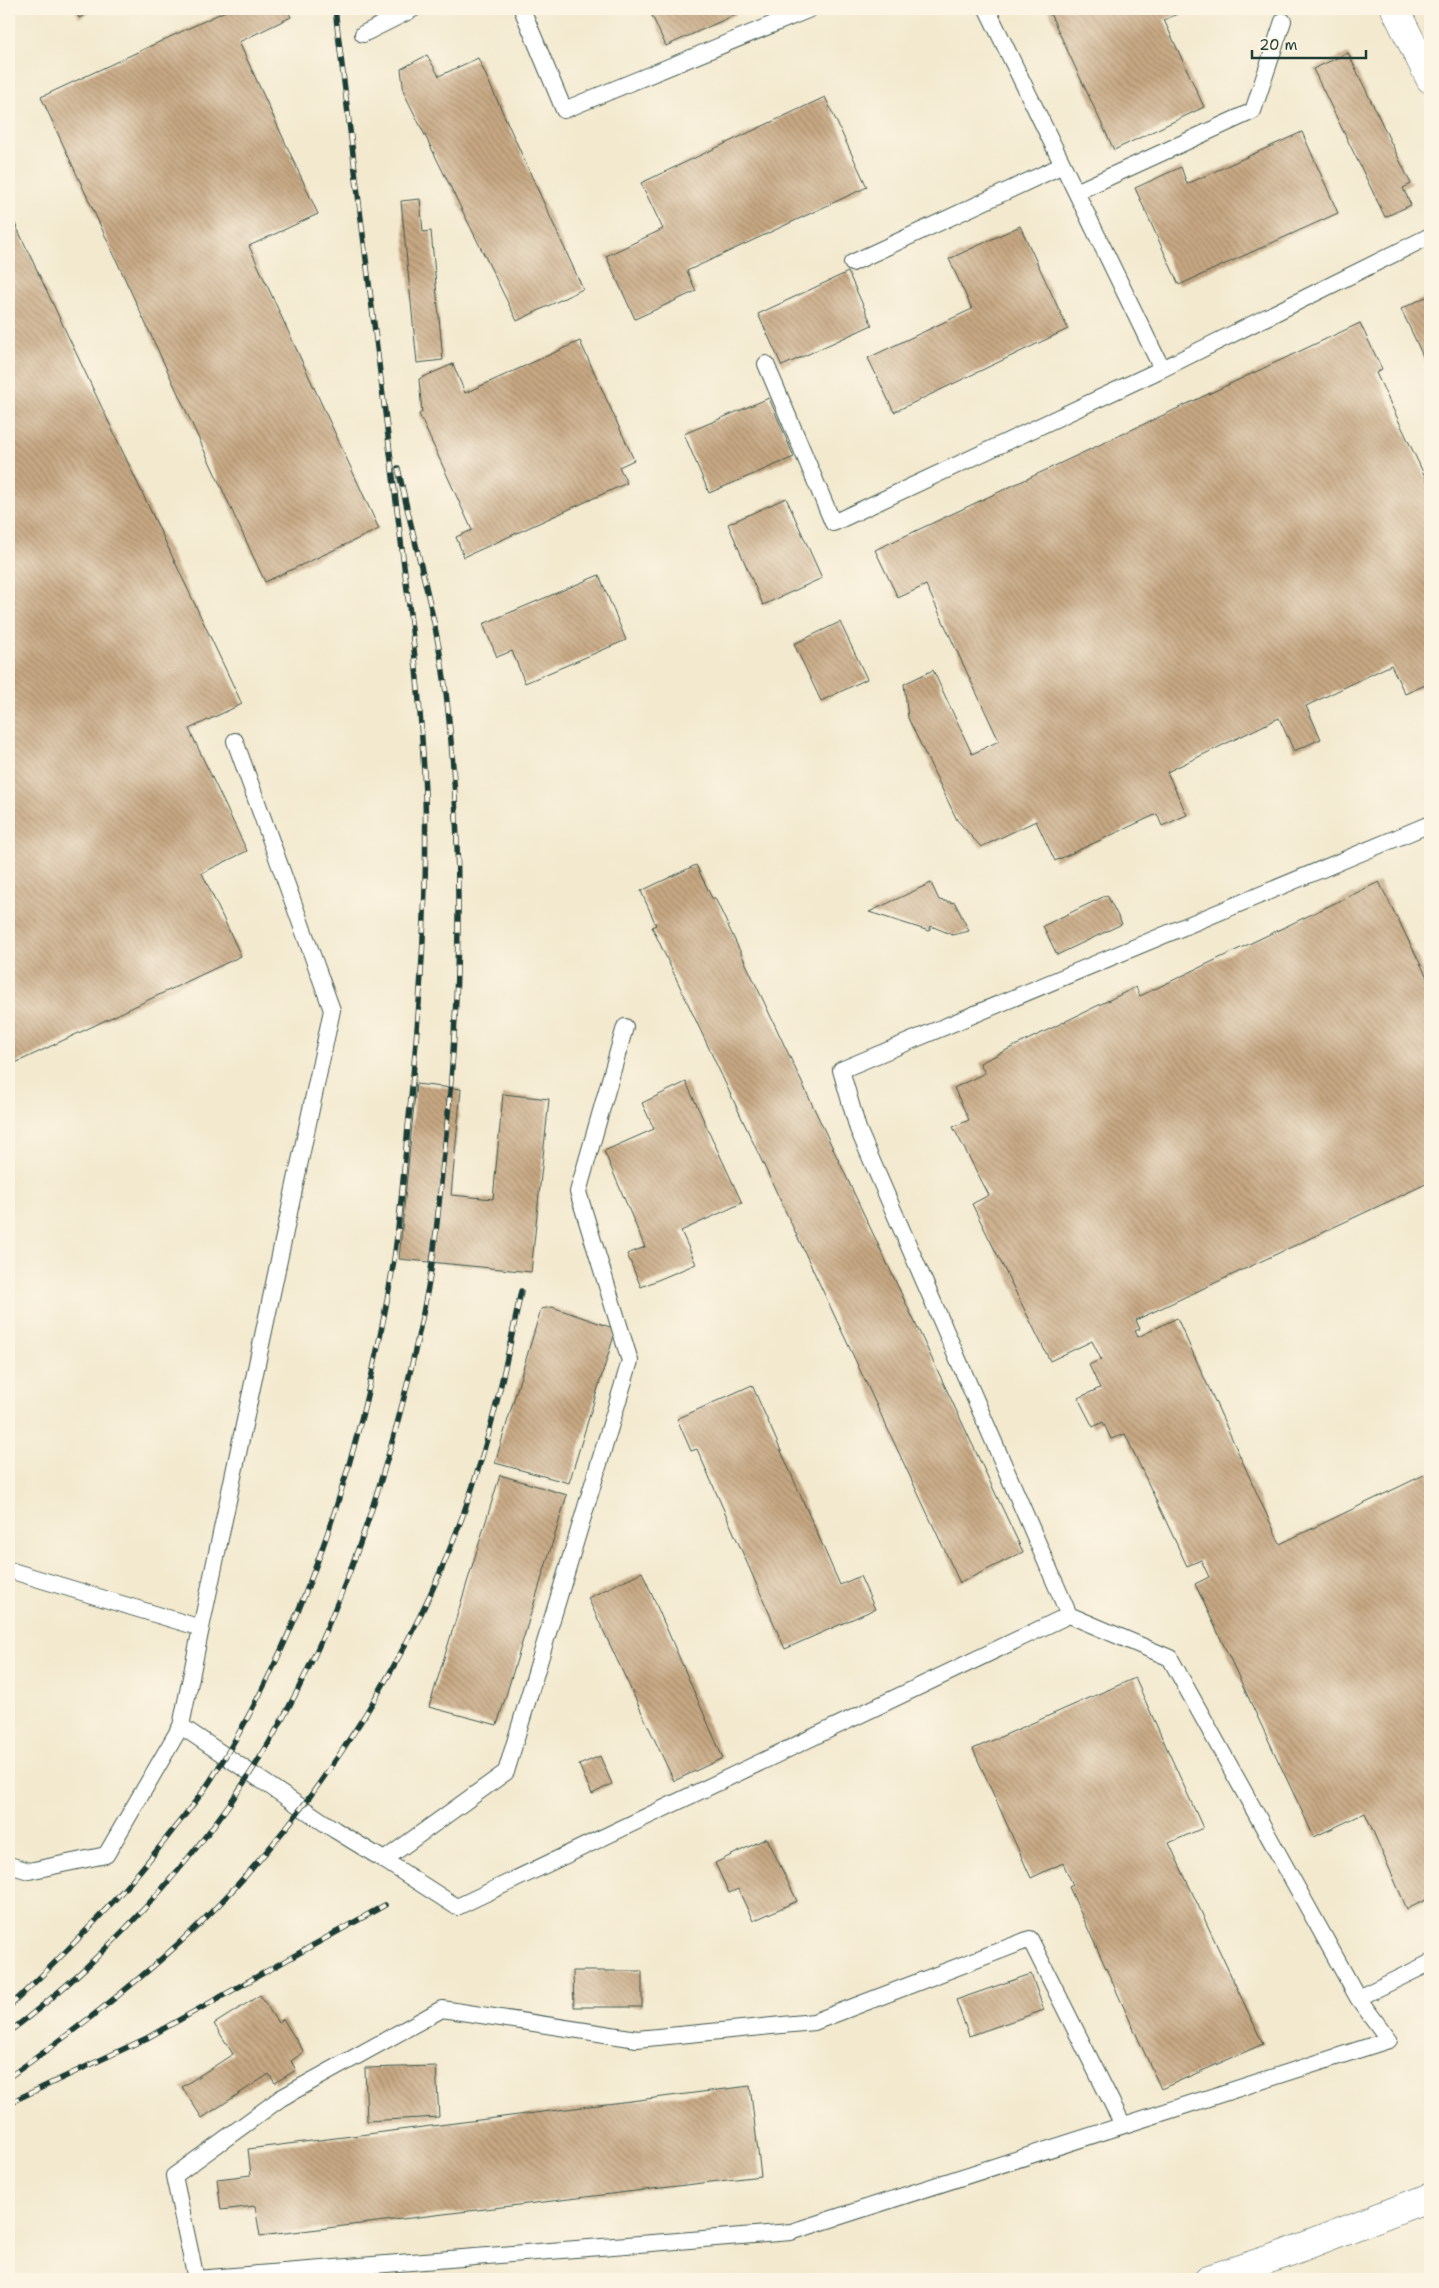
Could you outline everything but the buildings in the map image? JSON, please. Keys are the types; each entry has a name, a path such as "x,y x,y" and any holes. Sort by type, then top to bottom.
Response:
{"main road":[{"path":"1396,9 1430,79"},
{"path":"1208,2279 1282,2255 1430,2197"}],"lane":[{"path":"363,34 413,9"},
{"path":"522,9 564,110 810,9"},
{"path":"987,9 1162,369"},
{"path":"1076,192 1253,111 1283,20"},
{"path":"852,263 1063,165"},
{"path":"766,364 833,523 1162,369 1430,236"},
{"path":"9,1865 29,1871 106,1855 181,1726 332,1010 235,741"},
{"path":"1124,2125 1030,1939 814,2022 637,2039 442,2009 281,2098 174,2176 196,2279 791,2232 1389,2040 1358,1998 1170,1658 1069,1615 858,1129 841,1070 1430,824"},
{"path":"384,1860 506,1772 630,1361 578,1192 625,1027"},
{"path":"9,1570 201,1628"},
{"path":"181,1726 335,1830 457,1907 1069,1615"},
{"path":"1358,1998 1430,1963"}],"railway":[{"path":"9,2007 96,1920 157,1850 208,1784 246,1720 277,1659 304,1598 327,1534 365,1405 380,1339 392,1272 398,1231 420,991 426,833 424,773 412,630 335,9"},
{"path":"9,2032 88,1966 162,1889 197,1848 229,1805 257,1762 283,1718 309,1667 354,1561 373,1506 405,1394 418,1338 434,1252 449,1107 456,994 458,880 453,767 444,679 433,618 398,468"},
{"path":"9,2077 95,2014 151,1968 204,1919 266,1853 334,1763 394,1665 421,1615 444,1563 482,1458 497,1403 521,1291"},
{"path":"9,2103 147,2038 385,1905"}]}
